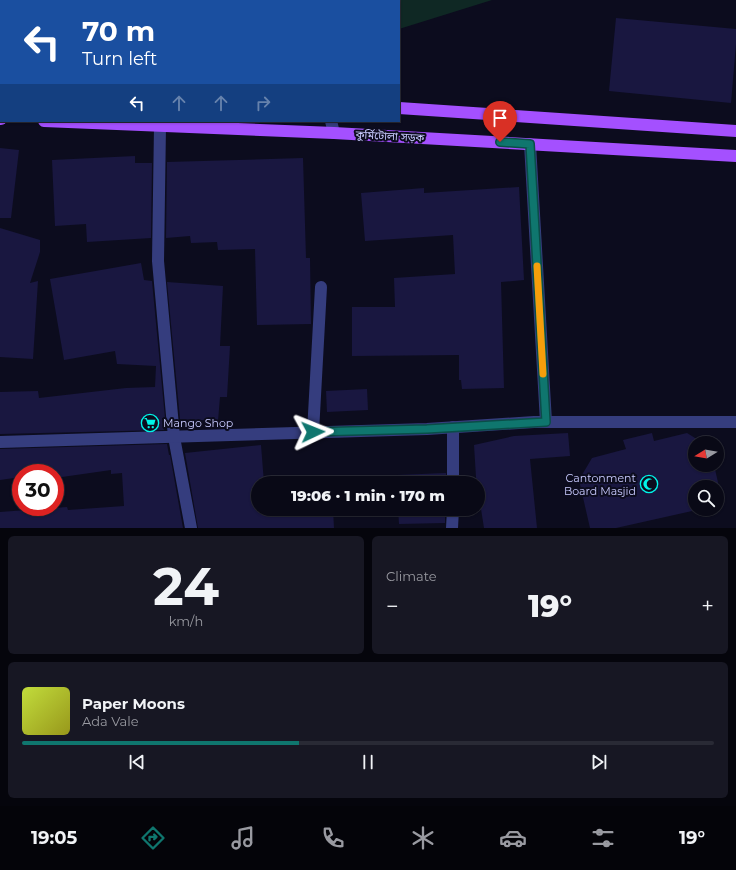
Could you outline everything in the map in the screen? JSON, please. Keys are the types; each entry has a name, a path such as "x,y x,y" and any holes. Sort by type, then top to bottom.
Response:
{"main road":[{"path":"400,108 736,131"},
{"name":"কুর্মিটোলা সড়ক","path":"67,122 160,126 333,127 530,144 736,156"}],"street":[{"path":"160,126 158,261 174,437 191,528"},
{"path":"530,144 546,422"},
{"path":"313,432 321,287"},
{"path":"0,442 453,427 546,422 736,422"},
{"path":"453,427 453,476"},
{"path":"452,528 453,516"}],"green space":[{"path":"400,0 492,0 400,29"}],"building":[{"path":"616,18 736,29 731,103 609,91"},
{"path":"0,148 19,150 11,218 0,218"},
{"path":"135,156 135,163 152,163 151,238 87,242 86,224 55,226 52,160"},
{"path":"303,158 306,258 310,258 311,324 257,325 255,249 218,250 217,242 191,243 190,236 166,238 167,162"},
{"path":"519,187 524,280 501,282 504,388 462,389 461,380 459,380 459,355 352,356 352,307 395,307 394,278 455,274 453,235 365,241 361,193 424,188 424,193"},
{"path":"0,228 40,240 40,252 30,283 38,281 33,359 0,357"},
{"path":"141,263 144,280 152,281 165,418 162,418 164,430 0,434 0,392 38,391 39,398 126,388 155,387 156,366 117,364 115,351 64,360 50,279"},
{"path":"167,282 223,286 220,346 230,346 227,397 220,397 218,421 180,419"},
{"path":"367,389 368,410 327,412 326,391"},
{"path":"568,433 570,456 530,459 537,528 484,528 482,516 485,516 485,476 476,476 474,445 514,436"},
{"name":"Cantonment Board Masjid","path":"652,433 654,441 687,433 692,436 688,436 688,472 716,472 717,480 688,480 688,512 616,528 590,528 579,480 592,458 626,449 623,440"},
{"path":"167,444 183,528 0,528 0,512 12,511 12,516 64,516 64,507 67,507 68,510 124,506 122,473 111,474 111,470 64,477 64,464 12,464 12,478 0,480 0,449"},
{"path":"261,445 263,476 251,476 251,516 333,516 334,528 198,528 185,453"},
{"path":"446,473 446,476 397,475"},
{"path":"398,516 445,516 445,523 399,524"}],"slow traffic":[{"path":"537,266 543,374"}],"place":[{"name":"Mango Shop","path":"150,423"},
{"name":"Cantonment Board Masjid","path":"649,484"}],"route":[{"path":"313,432 427,429 546,422 530,144 500,142"}]}
